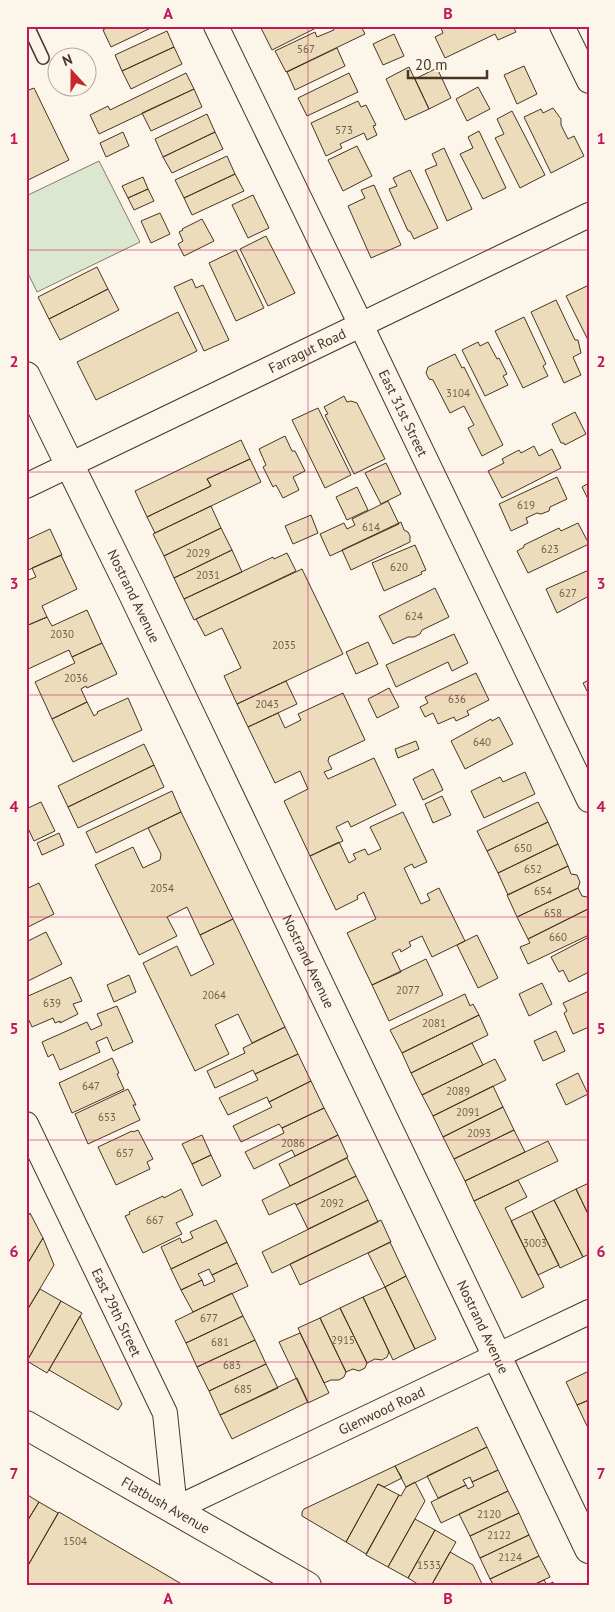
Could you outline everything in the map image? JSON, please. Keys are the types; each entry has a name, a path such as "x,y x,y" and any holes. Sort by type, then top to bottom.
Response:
{"main road":[{"name":"Nostrand Avenue","path":"26,376 589,1549"},
{"name":"Flatbush Avenue","path":"26,1425 307,1586"}],"street":[{"name":"East 31st Street","path":"216,26 589,800"},
{"path":"562,26 589,81"},
{"name":"Farragut Road","path":"26,486 589,215"},
{"name":"East 29th Street","path":"26,1124 165,1413 175,1510"},
{"name":"Glenwood Road","path":"175,1510 589,1312"}],"lane":[{"path":"28,26 43,58"}],"green space":[{"path":"99,161 140,242 37,292 26,269 26,196"}],"building":[{"path":"110,26 155,26 111,47 103,30"},
{"path":"260,26 320,26 272,50"},
{"path":"332,26 361,26 365,34 286,72 275,51 315,32 317,37 334,30"},
{"path":"446,26 513,26 516,32 498,40 495,34 445,58 435,37 443,33 441,28"},
{"path":"167,31 174,47 122,71 115,55"},
{"path":"394,34 404,56 383,65 373,44"},
{"path":"174,47 182,64 131,89 122,71"},
{"path":"337,48 345,66 295,90 287,72"},
{"path":"524,66 537,94 517,104 504,75"},
{"path":"409,67 429,109 405,120 386,79"},
{"path":"437,68 451,98 429,109 415,79"},
{"path":"186,73 194,89 99,134 90,115 108,106 110,110"},
{"path":"349,73 358,92 307,116 298,98"},
{"path":"478,87 490,109 467,121 456,99"},
{"path":"34,88 69,160 26,181 26,91"},
{"path":"194,89 202,107 151,131 142,113"},
{"path":"358,101 361,107 366,105 376,125 373,126 377,135 367,140 364,133 340,144 342,148 326,156 311,123"},
{"path":"553,108 561,119 561,125 568,139 574,136 584,156 551,173 524,117 541,109 543,113"},
{"path":"512,111 545,175 520,188 495,138 504,134 497,119"},
{"path":"207,114 215,132 163,157 155,139"},
{"path":"479,131 506,188 483,199 460,154 473,148 468,137"},
{"path":"123,132 129,146 106,157 100,143"},
{"path":"215,132 223,149 172,173 163,157"},
{"path":"357,146 372,176 343,191 328,160"},
{"path":"444,148 472,209 447,221 425,170 437,165 432,154"},
{"path":"227,156 235,174 184,198 175,180"},
{"path":"410,170 438,228 414,239 410,231 408,231 389,189 397,186 393,178"},
{"path":"235,174 244,191 192,215 184,198"},
{"path":"143,177 148,189 128,198 122,186"},
{"path":"374,185 401,245 371,258 348,206 365,198 361,190"},
{"path":"148,189 154,201 134,210 128,198"},
{"path":"253,195 269,228 248,238 232,205"},
{"path":"160,213 170,234 151,243 141,221"},
{"path":"202,219 214,241 184,256 178,244 183,241 179,232"},
{"path":"266,236 295,293 268,306 240,249"},
{"path":"236,250 264,308 236,321 209,263"},
{"path":"97,267 108,289 49,319 38,297"},
{"path":"192,279 196,288 203,285 229,340 204,351 174,287"},
{"path":"589,285 589,342 566,296"},
{"path":"108,289 119,310 60,340 49,319"},
{"path":"556,300 575,340 578,340 581,353 573,357 581,375 564,383 531,312"},
{"path":"178,312 197,351 96,400 77,362"},
{"path":"524,317 546,364 543,366 548,376 523,388 495,331"},
{"path":"478,342 480,346 488,342 507,374 503,376 508,385 485,396 462,350"},
{"path":"455,354 462,368 464,367 503,445 482,456 468,428 474,425 464,406 450,413 433,380 429,379 426,373 428,367"},
{"path":"344,396 347,402 357,403 385,459 354,474 325,415 328,414 324,407"},
{"path":"318,408 351,475 325,488 292,420"},
{"path":"575,412 586,434 565,445 561,443 552,424"},
{"path":"285,436 305,471 293,477 299,490 283,498 276,485 273,487 263,467 266,465 259,449"},
{"path":"241,440 250,459 207,479 211,486 147,517 135,491"},
{"path":"534,446 539,456 552,449 561,468 502,498 488,471 504,463 502,459 519,450 521,453"},
{"path":"250,459 261,482 155,533 147,517 211,486 207,479"},
{"path":"386,463 401,494 381,504 365,473"},
{"path":"557,477 567,499 550,507 549,511 541,514 537,513 526,518 528,523 511,531 499,504"},
{"path":"589,483 589,501 582,487"},
{"path":"357,487 368,510 347,520 336,497"},
{"path":"388,501 399,524 330,556 320,534 344,523 347,529 355,525 352,519"},
{"path":"211,506 221,528 164,556 153,534"},
{"path":"311,515 318,533 293,544 285,526"},
{"path":"401,522 404,530 410,536 410,542 351,570 342,550"},
{"path":"578,523 589,544 528,573 517,551 524,547 524,545 559,528 561,531"},
{"path":"221,528 232,550 174,578 164,556"},
{"path":"50,529 62,555 26,571 26,540"},
{"path":"415,545 426,570 421,572 422,574 384,591 372,563"},
{"path":"232,550 242,572 184,599 174,578"},
{"path":"287,553 296,571 194,620 184,599 273,557 274,559"},
{"path":"61,555 77,589 42,606 47,617 26,626 26,581 36,577 32,568"},
{"path":"302,569 343,654 237,704 224,676 241,668 222,628 205,636 196,619"},
{"path":"589,570 589,596 557,613 546,589"},
{"path":"435,588 449,617 422,630 420,634 414,637 408,637 393,644 379,616"},
{"path":"87,610 102,643 72,657 69,650 26,670 26,626 47,617 52,626"},
{"path":"454,634 468,663 452,671 448,662 396,687 386,665"},
{"path":"368,642 378,664 356,674 346,652"},
{"path":"102,643 117,674 81,689 87,702 52,719 35,682 75,663 72,657"},
{"path":"476,673 489,700 467,711 469,715 456,721 454,717 438,724 433,713 425,717 420,707 428,703 425,697"},
{"path":"589,680 589,695 583,683"},
{"path":"286,681 297,704 248,727 237,704"},
{"path":"389,688 399,707 377,718 368,699"},
{"path":"343,693 365,740 329,757 328,761 332,769 324,772 328,779 374,758 396,805 351,827 348,821 336,827 343,841 310,856 284,801 308,789 300,771 275,783 248,727 278,713 285,728 301,720 298,714"},
{"path":"128,698 142,730 73,762 52,719 87,702 94,716 97,712"},
{"path":"499,717 513,744 465,769 451,741 491,719 492,721"},
{"path":"416,741 419,749 398,758 395,749"},
{"path":"144,744 154,765 68,807 58,786"},
{"path":"154,765 164,787 78,828 68,807"},
{"path":"433,769 443,790 423,800 413,779"},
{"path":"525,772 535,794 484,818 471,791 500,777 503,782"},
{"path":"172,791 181,812 96,853 86,832"},
{"path":"442,796 451,815 433,823 425,804"},
{"path":"41,802 55,831 34,841 26,824 26,809"},
{"path":"538,802 548,822 487,851 477,831"},
{"path":"181,812 233,919 200,935 187,907 167,917 177,936 139,955 95,865 133,847 143,868 160,860 161,854 148,828"},
{"path":"403,812 427,862 414,868 412,864 404,868 421,904 430,900 427,894 439,888 465,941 432,957 422,936 409,942 411,946 401,952 400,949 392,953 401,972 372,985 347,933 376,919 364,892 357,896 358,899 336,910 310,856 339,842 349,863 356,859 353,854 365,849 368,855 381,849 370,827"},
{"path":"548,822 558,844 498,873 487,851"},
{"path":"59,833 64,845 42,855 37,843"},
{"path":"558,844 568,866 508,895 498,873"},
{"path":"568,866 571,874 577,875 580,882 578,888 517,917 507,895"},
{"path":"39,883 54,914 26,928 26,889"},
{"path":"578,888 582,896 589,899 588,909 528,939 517,917"},
{"path":"588,909 589,935 528,964 520,947 530,943 528,939"},
{"path":"233,919 285,1027 252,1043 238,1014 215,1025 229,1054 195,1071 143,963 177,946 191,976 214,964 200,935"},
{"path":"46,932 62,964 26,982 26,942"},
{"path":"477,935 498,978 478,988 457,945"},
{"path":"589,937 589,972 569,982 563,970 559,972 551,957"},
{"path":"426,959 443,995 389,1021 372,985"},
{"path":"129,975 136,992 114,1002 107,985"},
{"path":"71,977 82,1001 73,1004 78,1014 60,1023 60,1021 55,1023 53,1018 32,1027 26,1014 26,997"},
{"path":"542,983 552,1004 529,1016 519,994"},
{"path":"589,991 589,1027 573,1034 564,1013 567,1011 563,1003"},
{"path":"465,994 470,1006 473,1004 479,1015 402,1053 390,1030"},
{"path":"117,1006 133,1042 113,1051 107,1037 96,1042 100,1052 60,1070 53,1054 48,1057 42,1042 87,1022 91,1030 102,1025 97,1014"},
{"path":"479,1015 488,1035 411,1073 402,1053"},
{"path":"285,1027 298,1054 255,1074 253,1070 215,1088 207,1071 245,1053 243,1048"},
{"path":"556,1031 565,1051 543,1061 534,1041"},
{"path":"472,1043 483,1065 422,1095 411,1073"},
{"path":"298,1054 311,1081 269,1102 267,1097 228,1115 219,1098 258,1080 255,1074"},
{"path":"112,1058 124,1089 72,1113 59,1083"},
{"path":"495,1059 506,1080 433,1116 422,1095"},
{"path":"578,1073 588,1094 566,1105 556,1084"},
{"path":"311,1081 324,1108 282,1128 279,1124 241,1142 233,1126 272,1107 269,1102"},
{"path":"493,1086 503,1107 443,1137 433,1116"},
{"path":"128,1089 136,1105 133,1105 140,1120 88,1144 75,1114"},
{"path":"503,1107 514,1130 454,1159 443,1137"},
{"path":"324,1108 338,1135 295,1156 292,1150 254,1169 245,1152 284,1133 282,1128"},
{"path":"138,1130 153,1159 147,1162 150,1169 116,1185 98,1147"},
{"path":"514,1130 525,1152 465,1181 454,1159"},
{"path":"202,1135 211,1155 192,1164 182,1144"},
{"path":"338,1135 348,1157 290,1186 279,1164"},
{"path":"548,1141 558,1161 474,1201 465,1181"},
{"path":"211,1155 221,1176 202,1186 192,1164"},
{"path":"347,1158 356,1176 296,1205 295,1203 269,1215 262,1200"},
{"path":"356,1176 368,1200 308,1229 296,1205"},
{"path":"518,1180 527,1197 505,1208 544,1287 522,1298 474,1201"},
{"path":"589,1183 589,1216 576,1189"},
{"path":"181,1189 193,1215 176,1223 182,1234 143,1253 125,1216 130,1214 129,1212"},
{"path":"576,1189 589,1216 589,1254 583,1257 554,1200"},
{"path":"368,1200 378,1222 272,1273 262,1252"},
{"path":"554,1200 583,1257 560,1268 532,1211"},
{"path":"532,1211 559,1265 538,1275 511,1221"},
{"path":"30,1213 43,1238 26,1266 26,1220"},
{"path":"216,1220 227,1242 171,1269 161,1247 180,1238 182,1243 193,1238 190,1232"},
{"path":"381,1220 391,1242 300,1285 290,1264"},
{"path":"43,1238 54,1265 26,1312 26,1266"},
{"path":"227,1242 237,1263 212,1275 209,1269 198,1274 202,1280 181,1290 171,1269"},
{"path":"390,1242 406,1276 385,1287 368,1253"},
{"path":"237,1263 248,1286 193,1312 181,1290 202,1280 204,1286 215,1281 212,1275"},
{"path":"406,1276 436,1339 415,1349 385,1287"},
{"path":"385,1287 415,1349 393,1360 363,1297"},
{"path":"40,1289 61,1301 27,1361 26,1312"},
{"path":"232,1293 243,1316 186,1343 175,1321"},
{"path":"363,1297 389,1352 387,1357 382,1360 375,1359 367,1363 340,1308"},
{"path":"61,1301 82,1313 47,1373 27,1361"},
{"path":"340,1308 367,1363 365,1368 359,1371 353,1369 346,1372 320,1318"},
{"path":"80,1316 122,1404 118,1410 49,1370"},
{"path":"243,1316 255,1340 197,1367 186,1343"},
{"path":"320,1318 346,1372 344,1377 339,1380 331,1380 324,1383 298,1328"},
{"path":"300,1333 329,1393 308,1403 279,1342"},
{"path":"255,1340 266,1364 209,1391 197,1367"},
{"path":"266,1364 278,1388 220,1415 209,1391"},
{"path":"589,1371 589,1400 577,1405 566,1382"},
{"path":"297,1378 308,1402 232,1439 220,1415"},
{"path":"589,1400 589,1426 587,1426 577,1405"},
{"path":"477,1427 487,1447 406,1487 395,1466"},
{"path":"487,1447 498,1470 472,1482 470,1477 463,1480 466,1485 438,1498 427,1476"},
{"path":"395,1466 402,1478 384,1487 378,1484 346,1542 302,1516 304,1509"},
{"path":"498,1470 508,1491 441,1523 431,1502 466,1485 468,1489 474,1486 472,1482"},
{"path":"415,1482 425,1501 388,1567 366,1555 399,1495 401,1496 406,1487"},
{"path":"378,1484 399,1495 366,1554 346,1542"},
{"path":"508,1491 519,1513 470,1536 459,1514"},
{"path":"26,1494 39,1502 26,1523"},
{"path":"39,1502 58,1513 26,1569 26,1523"},
{"path":"59,1512 185,1586 26,1586 26,1569"},
{"path":"519,1513 529,1535 480,1558 470,1536"},
{"path":"415,1519 435,1530 408,1578 388,1567"},
{"path":"435,1530 456,1542 431,1586 421,1586 408,1578"},
{"path":"529,1535 539,1556 490,1579 480,1558"},
{"path":"450,1552 473,1565 483,1586 431,1586"},
{"path":"539,1556 550,1577 531,1586 494,1586 490,1579"},
{"path":"544,1580 547,1585 553,1582 554,1586 531,1586"}]}
